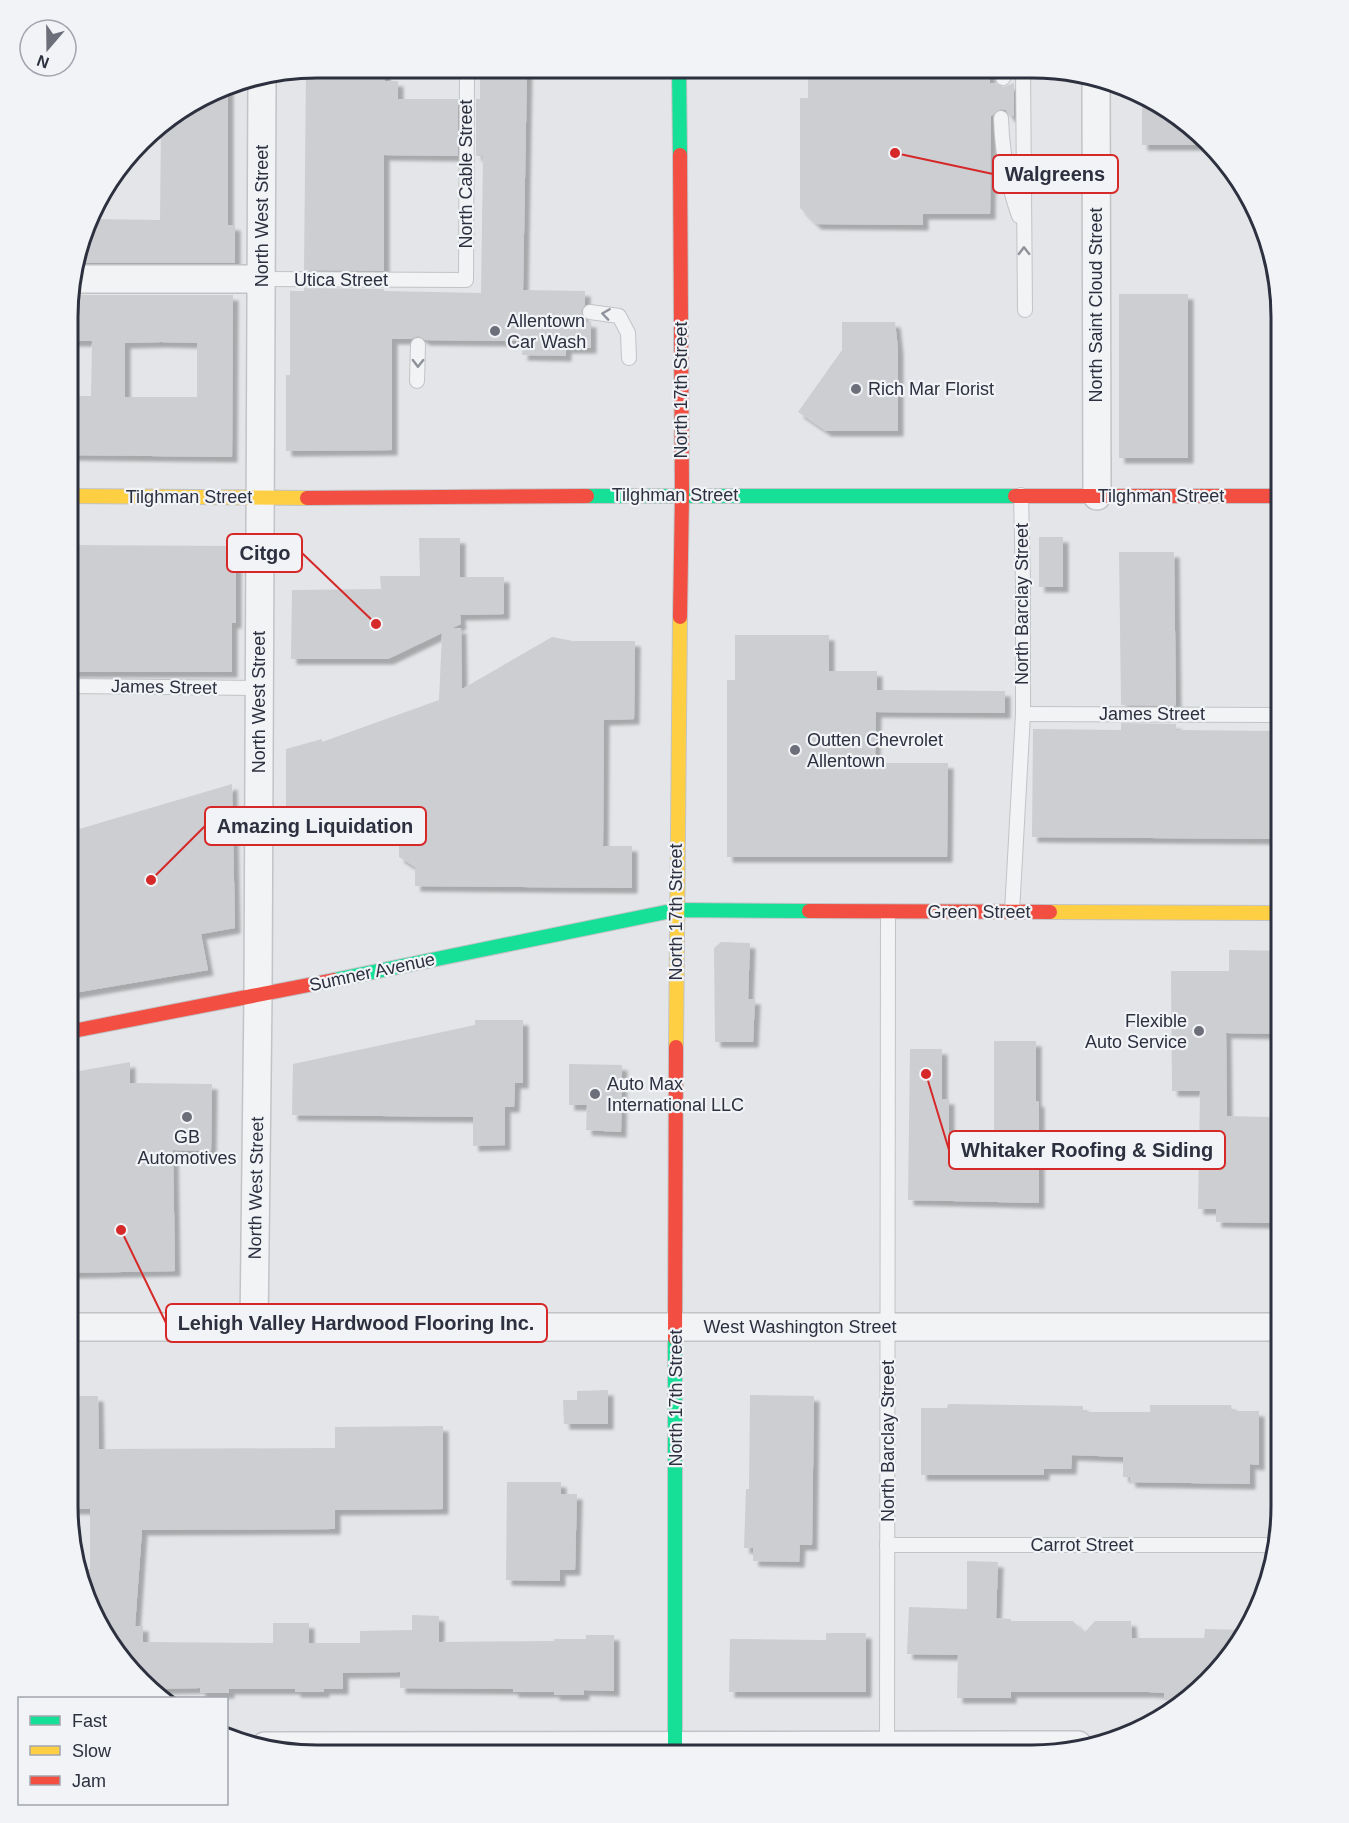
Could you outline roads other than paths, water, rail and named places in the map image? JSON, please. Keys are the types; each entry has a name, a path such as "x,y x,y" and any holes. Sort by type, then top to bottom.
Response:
{"street":[{"name":"North 17th Street","path":"675,1745 676,910 682,495 679,78"},
{"name":"North West Street","path":"254,1327 258,996 262,85"},
{"name":"North Saint Cloud Street","path":"1096,87 1097,496"},
{"name":"Utica Street","path":"81,279 262,279"},
{"name":"Tilghman Street","path":"78,496 261,498 682,495 1271,496"},
{"name":"Green Street","path":"676,910 1271,913"},
{"name":"Sumner Avenue","path":"78,1030 258,996 676,910"},
{"name":"West Washington Street","path":"78,1327 1271,1327"}],"lane":[{"name":"North Cable Street","path":"466,280 467,78"},
{"path":"1023,78 1025,310"},
{"path":"1001,118 1002,145 1009,174 1009,189 1023,227"},
{"name":"Utica Street","path":"262,279 466,280"},
{"path":"590,312 619,316 628,333 629,358"},
{"path":"417,381 418,345"},
{"name":"North Barclay Street","path":"1012,912 1023,714 1021,495"},
{"name":"James Street","path":"78,686 259,688"},
{"name":"James Street","path":"1023,714 1271,715"},
{"name":"North Barclay Street","path":"887,1745 888,912"},
{"name":"Carrot Street","path":"888,1545 1268,1545"}],"place":[{"name":"Walgreens","path":"895,153"},
{"name":"Allentown Car Wash","path":"495,331"},
{"name":"Rich Mar Florist","path":"856,389"},
{"name":"Citgo","path":"376,624"},
{"name":"Outten Chevrolet Allentown","path":"795,750"},
{"name":"Amazing Liquidation","path":"151,880"},
{"name":"Flexible Auto Service","path":"1199,1031"},
{"name":"Whitaker Roofing & Siding","path":"926,1074"},
{"name":"Auto Max International LLC","path":"595,1094"},
{"name":"GB Automotives","path":"187,1117"},
{"name":"Lehigh Valley Hardwood Flooring Inc.","path":"121,1230"}]}
